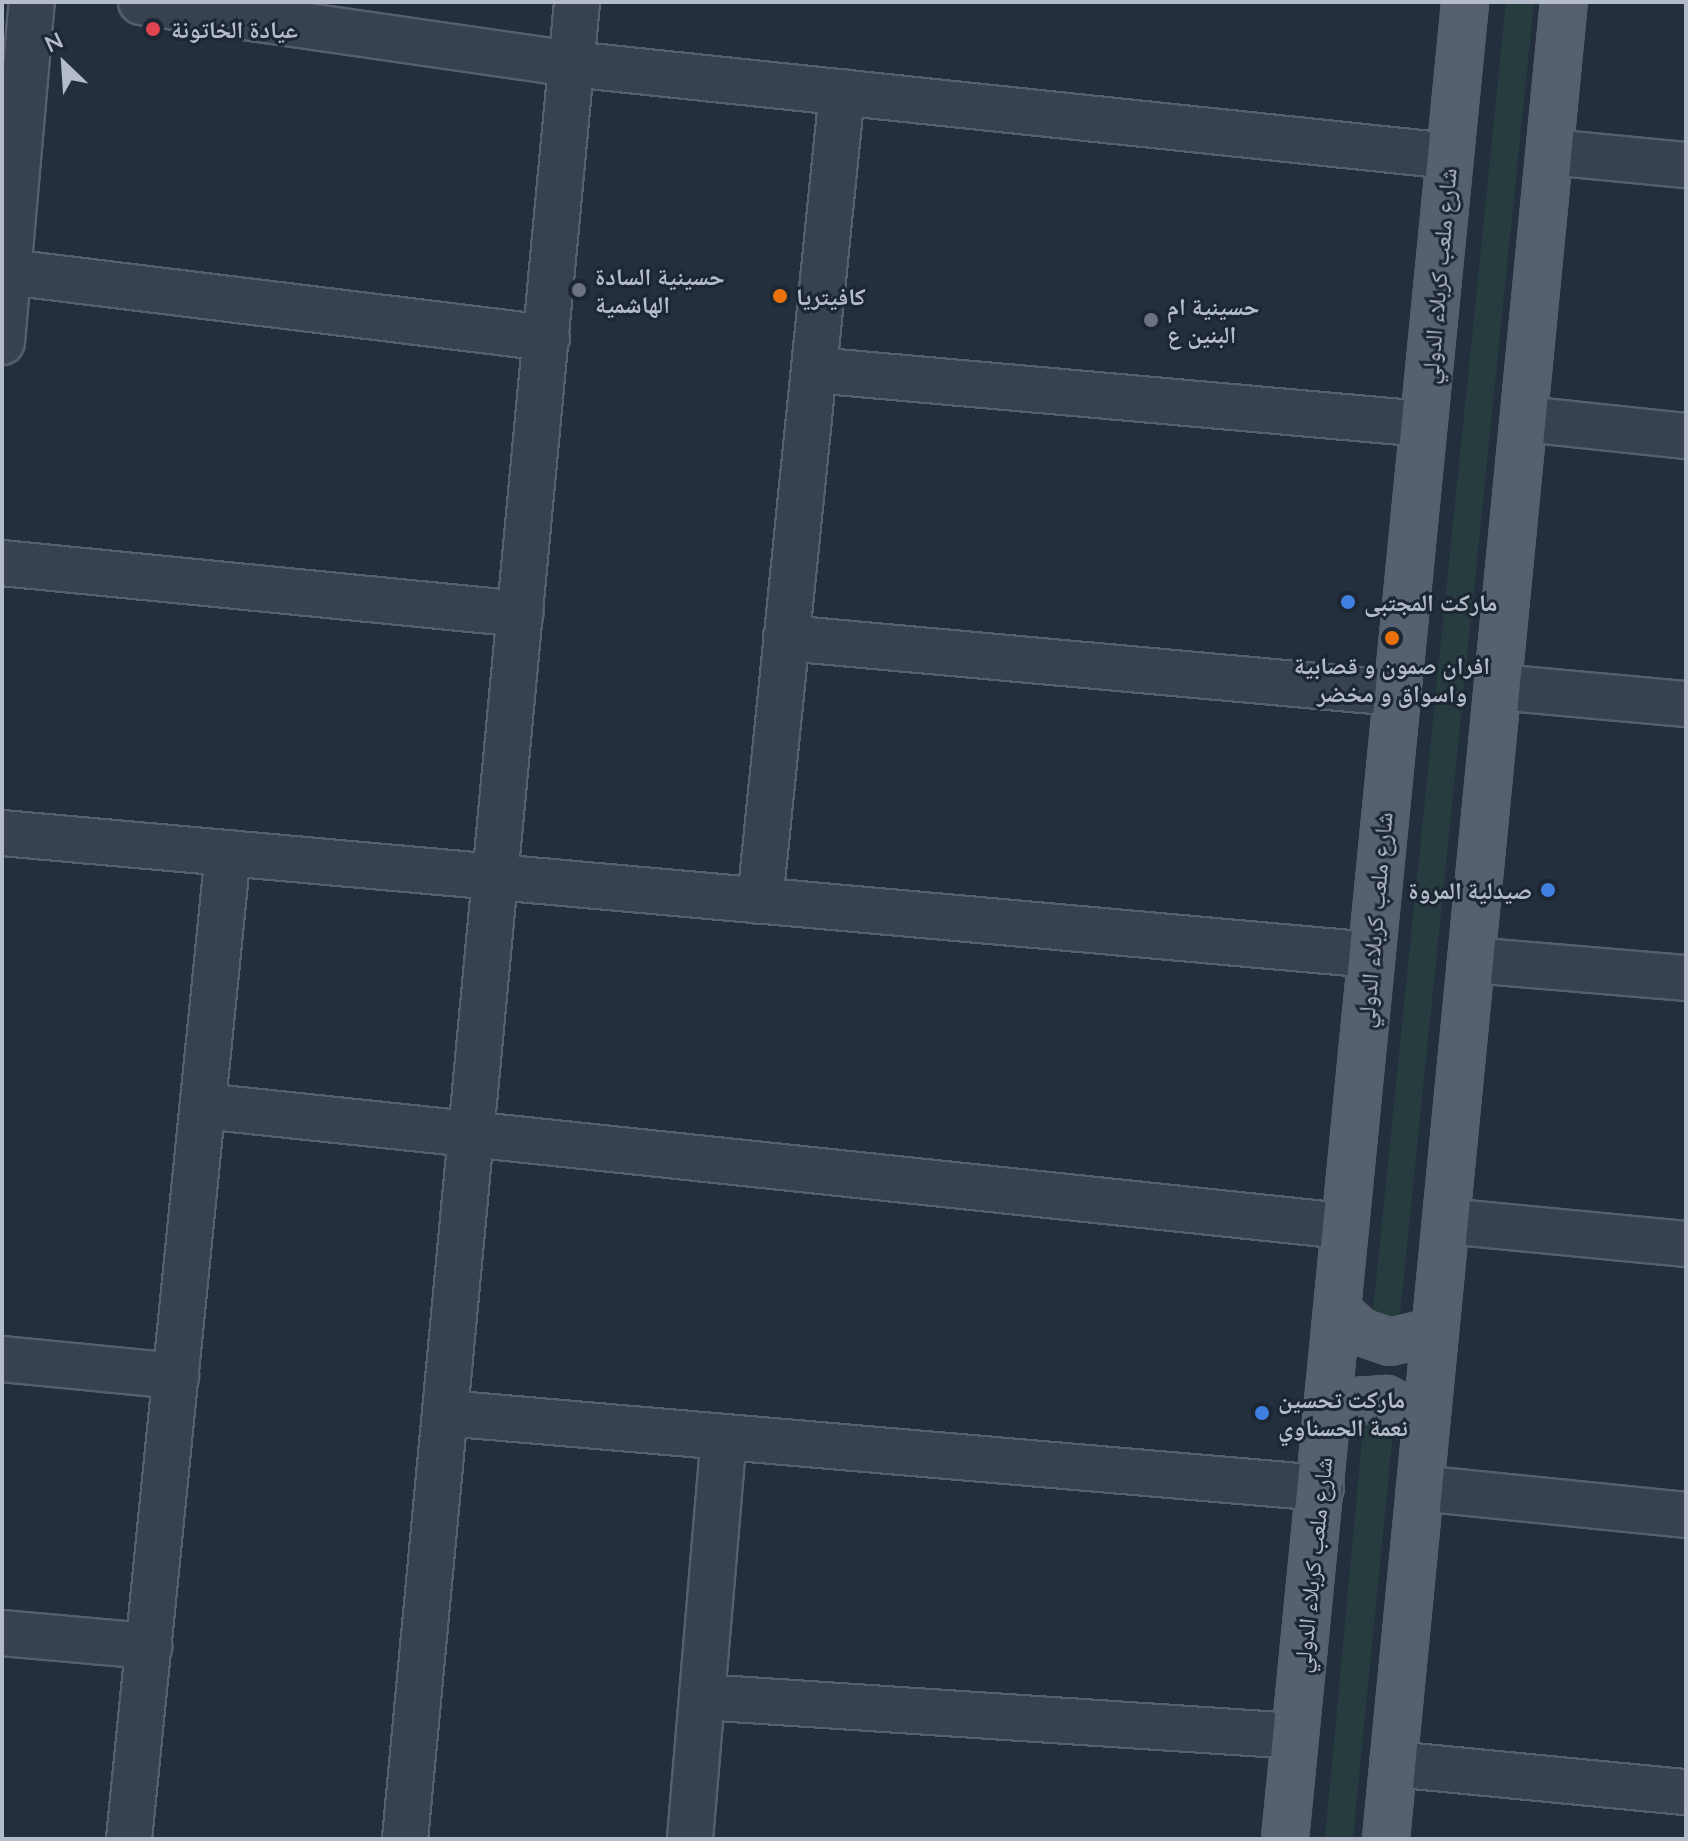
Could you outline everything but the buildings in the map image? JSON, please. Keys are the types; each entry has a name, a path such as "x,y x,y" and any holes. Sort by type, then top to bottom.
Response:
{"main road":[{"path":"1386,1839 1564,2"},
{"name":"شارع ملعب كربلاء الدولي","path":"1285,1839 1463,7"},
{"path":"1337,1311 1361,1332 1390,1342 1435,1331"},
{"path":"1326,1415 1355,1401 1386,1399 1426,1420"}],"street":[{"path":"2,342 32,2"},
{"path":"141,2 571,64 1449,156"},
{"path":"405,1839 577,2"},
{"path":"760,901 842,92"},
{"path":"1550,152 1686,165"},
{"path":"9,272 547,338"},
{"path":"814,370 1424,424"},
{"path":"1524,419 1686,436"},
{"path":"2,563 521,614"},
{"path":"786,638 1395,693"},
{"path":"1498,687 1686,704"},
{"path":"2,833 1372,955"},
{"path":"129,1839 228,853"},
{"path":"1471,960 1686,978"},
{"path":"203,1106 1343,1226"},
{"path":"1446,1221 1686,1244"},
{"path":"2,1359 176,1376"},
{"path":"445,1413 1321,1488"},
{"path":"690,1839 724,1437"},
{"path":"1420,1488 1686,1515"},
{"path":"2,1633 149,1646"},
{"path":"702,1697 1295,1736"},
{"path":"1393,1764 1686,1792"}],"green space":[{"path":"1506,2 1534,2 1399,1324 1372,1320"},
{"path":"1366,1396 1396,1401 1353,1839 1325,1839"}],"place":[{"name":"عيادة الخاتونة","path":"153,29"},
{"name":"حسينية السادة الهاشمية","path":"579,290"},
{"name":"كافيتريا","path":"780,296"},
{"name":"حسينية ام البنين ع","path":"1151,320"},
{"name":"ماركت المجتبى","path":"1348,602"},
{"name":"افران صمون و قصابية واسواق و مخضر","path":"1392,638"},
{"name":"صيدلية المروة","path":"1548,890"},
{"name":"ماركت تحسين نعمة الحسناوي","path":"1262,1413"}]}
